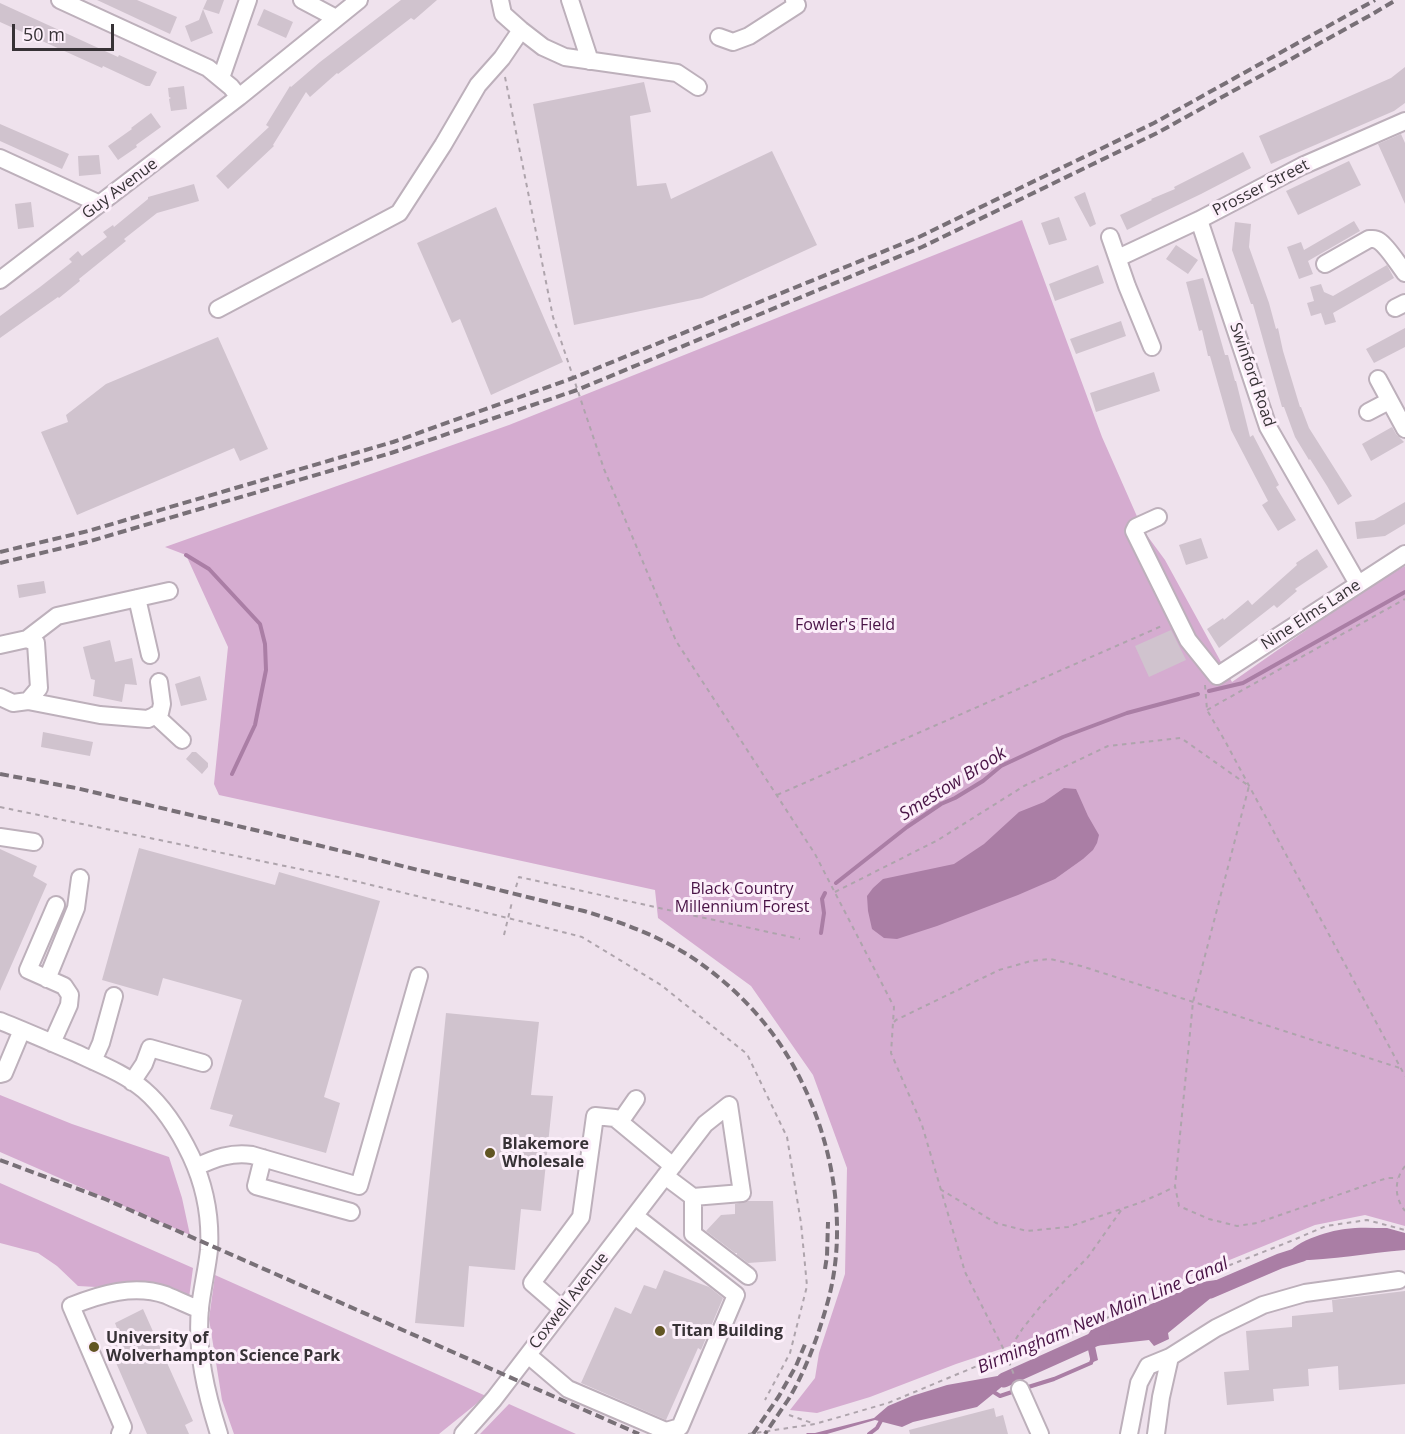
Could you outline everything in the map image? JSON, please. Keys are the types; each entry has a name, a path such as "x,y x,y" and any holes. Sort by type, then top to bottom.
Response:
{"street":[{"path":"60,0 208,68 239,97"},
{"path":"221,78 248,0"},
{"path":"302,0 336,18"},
{"name":"Guy Avenue","path":"0,280 239,97 359,0"},
{"path":"500,0 503,14 521,30 543,47 565,57 677,73 698,87"},
{"path":"570,0 590,61"},
{"path":"719,37 733,42 749,36 797,5 794,0"},
{"path":"218,309 399,213 478,85 502,58 521,30"},
{"name":"Prosser Street","path":"1118,258 1199,220 1302,166 1405,121"},
{"path":"0,158 100,204"},
{"name":"Swinford Road","path":"1199,220 1268,427 1358,585"},
{"path":"1110,237 1152,347"},
{"path":"1325,264 1370,239 1374,239 1385,246 1405,273"},
{"path":"1378,379 1405,429"},
{"path":"1368,412 1389,401"},
{"path":"1158,517 1136,527 1134,531 1188,640 1217,676"},
{"name":"Nine Elms Lane","path":"1217,676 1405,554"},
{"path":"0,645 27,639 57,616 169,591"},
{"path":"137,598 150,655"},
{"path":"27,639 36,643 39,688 28,701"},
{"path":"0,697 13,703 28,701 100,715 148,719 160,713 162,704 159,682"},
{"path":"155,715 182,740"},
{"path":"0,837 34,842"},
{"path":"46,979 76,908 80,878"},
{"path":"52,1043 69,1005 70,994 64,986 28,970 56,905"},
{"path":"196,1167 210,1160 242,1153 359,1186 418,976"},
{"path":"93,1061 114,996"},
{"path":"0,1021 114,1070 143,1089 163,1109 181,1134 201,1176 207,1202 210,1228 209,1250 200,1310 200,1346 208,1399 219,1434"},
{"path":"0,1074 4,1073 22,1030"},
{"path":"132,1082 144,1064 150,1048 203,1063"},
{"path":"625,1126 636,1099"},
{"name":"Coxwell Avenue","path":"463,1434 494,1399 705,1124 729,1106 742,1193 693,1197"},
{"path":"562,1310 532,1283 581,1217 595,1116 615,1118 669,1171 693,1197 693,1234 748,1276"},
{"path":"263,1158 256,1186 351,1212"},
{"path":"528,1355 568,1389 666,1431 680,1427 736,1295 635,1216"},
{"path":"1129,1434 1139,1383 1148,1366 1170,1357 1216,1328 1263,1305 1305,1293 1399,1280"},
{"path":"120,1434 123,1427 70,1306 94,1296 133,1290 164,1295 200,1310"},
{"path":"1156,1434 1170,1357"},
{"path":"1020,1389 1040,1434"}],"path":[{"path":"502,58 553,317 604,469 676,641 815,854 894,1007 891,1053 922,1125 965,1272 1009,1362"},
{"path":"1207,710 1405,599"},
{"path":"777,795 1178,620"},
{"path":"1217,676 1204,685 1207,710 1405,1076"},
{"path":"835,892 938,840 1024,786 1108,746 1181,738 1249,786"},
{"path":"1249,786 1193,1002 1175,1186 1179,1206 1209,1219 1237,1226 1257,1223 1387,1178 1398,1178"},
{"path":"0,807 338,877 508,918"},
{"path":"516,887 519,877 800,939"},
{"path":"504,935 512,902"},
{"path":"893,1024 896,1020 999,970 1050,958 1400,1068"},
{"path":"1405,1167 1398,1178 1396,1188 1397,1197 1405,1211"},
{"path":"940,1189 996,1223 1027,1231 1068,1227 1161,1194 1175,1186"},
{"path":"1006,1354 1044,1302 1088,1257 1123,1208"},
{"path":"748,1434 814,1424 888,1403 1006,1354 1018,1356 1326,1226 1367,1220 1405,1230"},
{"path":"789,1415 814,1424"}],"green space":[{"name":"Fowler's Field","path":"1022,220 1102,437 1143,530 1165,560 1232,682 1362,591 1405,566 1405,1226 1365,1215 1315,1225 1061,1329 956,1364 870,1397 817,1413 790,1410 815,1378 819,1353 845,1274 847,1168 813,1075 751,986 658,918 655,890 219,795 214,784 228,647 186,555 165,547 509,425"},
{"path":"0,1095 72,1124 169,1157 182,1198 190,1235 0,1152"},
{"path":"0,1183 193,1268 189,1298 147,1282 96,1287 78,1286 57,1266 38,1253 0,1243"},
{"path":"215,1275 486,1396 439,1434 234,1434 222,1400 209,1319"},
{"path":"509,1404 576,1434 480,1434"}],"shaded area":[{"path":"1064,788 1076,789 1099,835 1093,850 1083,859 1055,879 937,926 897,939 884,938 872,929 867,896 883,879 954,864 984,844 1019,812 1044,802"},
{"path":"1350,1228 1387,1228 1405,1233 1405,1250 1329,1259 1284,1260 1301,1243 1320,1235"},
{"path":"1216,1280 1228,1284 1168,1333 1169,1339 1154,1346 1149,1340 1095,1346 1098,1360 1091,1363 1087,1345 1084,1343 1091,1330 1202,1282"},
{"path":"1020,1372 977,1407 913,1422 902,1427 875,1420 827,1434 806,1434 874,1418 888,1406 947,1385"}],"building":[{"path":"97,0 137,0 177,17 170,34"},
{"path":"207,0 224,0 219,14 203,9"},
{"path":"401,0 437,0 414,20 411,18 337,73 310,97 306,92 274,146 228,189 216,176 269,127 266,125 290,86"},
{"path":"0,3 118,57 119,55 157,72 150,86 146,86 103,66 102,68 0,22"},
{"path":"203,9 213,33 191,42 185,26 199,20"},
{"path":"264,9 293,22 286,38 257,25"},
{"path":"1405,67 1405,103 1394,111 1271,164 1259,136 1391,78"},
{"path":"644,82 651,112 630,116 637,186 666,183 671,199 772,151 817,245 702,298 574,325 533,104"},
{"path":"184,86 187,109 171,111 168,88"},
{"path":"151,113 161,127 118,160 108,146"},
{"path":"0,124 69,154 62,169 0,141"},
{"path":"1401,134 1405,143 1405,204 1378,144"},
{"path":"1243,152 1251,168 1127,230 1120,215 1175,189 1174,187"},
{"path":"99,155 101,174 79,176 78,156"},
{"path":"1349,161 1361,185 1298,215 1286,191"},
{"path":"194,184 199,201 157,213 124,239 126,241 59,298 0,338 0,316 72,262 69,259 78,251 82,256 107,237 103,232 113,225 114,227 148,197"},
{"path":"1085,192 1096,224 1090,227 1074,197"},
{"path":"31,202 34,227 18,229 15,204"},
{"path":"496,207 563,362 491,395 460,319 452,323 417,243"},
{"path":"1059,217 1067,240 1049,245 1041,223"},
{"path":"1354,221 1360,231 1308,261 1313,274 1299,279 1287,247 1301,242 1304,250"},
{"path":"1235,222 1251,224 1249,247 1276,329 1278,328 1300,407 1309,428 1352,496 1338,505 1295,437 1284,407 1282,407 1253,304 1251,304 1232,250"},
{"path":"1176,245 1198,260 1188,274 1166,259"},
{"path":"1098,265 1104,283 1055,301 1049,284"},
{"path":"1387,265 1394,278 1333,313 1336,322 1325,325 1321,313 1311,316 1307,303 1314,301 1310,287 1321,284 1324,292 1333,296"},
{"path":"1203,278 1225,355 1228,355 1236,381 1250,437 1253,435 1279,485 1276,487 1296,520 1278,531 1262,505 1268,501 1231,430 1202,330 1199,331 1186,282"},
{"path":"1121,321 1126,336 1076,354 1070,339"},
{"path":"1405,328 1405,347 1374,363 1366,349"},
{"path":"218,337 268,449 240,461 234,448 77,515 41,432 68,422 66,415 106,384"},
{"path":"1154,372 1160,391 1096,412 1090,393"},
{"path":"1392,427 1404,442 1371,461 1362,444"},
{"path":"1405,502 1405,524 1385,536 1357,539 1355,522 1374,520"},
{"path":"1201,538 1208,558 1186,565 1179,545"},
{"path":"1317,549 1328,567 1295,589 1297,591 1277,608 1274,605 1219,648 1207,629 1223,618 1224,620 1248,600 1252,605 1297,565 1296,563"},
{"path":"44,581 46,593 19,598 17,585"},
{"path":"1171,630 1186,660 1149,677 1135,646"},
{"path":"110,640 115,662 132,658 137,685 125,684 122,702 93,696 95,680 91,679 83,647"},
{"path":"200,676 207,700 181,706 175,684"},
{"path":"43,732 93,742 90,756 41,747"},
{"path":"192,752 196,752 208,763 208,767 202,774 186,759"},
{"path":"139,848 275,885 279,872 380,901 324,1097 340,1103 326,1153 229,1126 233,1115 210,1109 242,1000 163,978 158,996 102,980"},
{"path":"0,849 37,866 33,876 47,884 0,991"},
{"name":"Blakemore Wholesale","path":"446,1013 539,1022 531,1095 553,1096 541,1211 521,1209 515,1270 469,1266 464,1327 415,1323"},
{"path":"748,1201 773,1201 776,1261 748,1263 706,1231 721,1215 735,1214 735,1204"},
{"name":"Titan Building","path":"664,1270 709,1287 723,1298 701,1350 698,1348 666,1420 581,1383 615,1307 631,1314 644,1285 656,1289"},
{"path":"1405,1291 1405,1384 1339,1390 1338,1366 1308,1369 1309,1386 1273,1389 1274,1401 1227,1405 1224,1372 1249,1370 1246,1331 1292,1327 1292,1316 1333,1312 1332,1300"},
{"path":"143,1309 193,1421 185,1425 189,1434 147,1434 107,1342 120,1336 115,1323"},
{"path":"994,1408 996,1417 1003,1415 1008,1434 910,1434 909,1430"}],"waterway":[{"path":"186,555 209,569 260,624 265,644 266,670 255,725 232,774"},
{"name":"Smestow Brook","path":"1209,691 1243,683 1405,592"},
{"name":"Smestow Brook","path":"836,883 907,827 941,804 983,781 1001,766 1063,737 1127,713 1198,694"},
{"name":"Smestow Brook","path":"821,933 824,913 822,899 825,893"},
{"name":"Birmingham New Main Line Canal","path":"1210,1291 1302,1254"},
{"name":"Birmingham New Main Line Canal","path":"1004,1380 1102,1336"},
{"path":"1025,1388 1054,1379 1091,1363 1092,1360"},
{"path":"992,1391 1000,1396 1015,1391"},
{"path":"869,1434 877,1428 883,1417"}],"railway":[{"path":"0,552 88,531 393,442 573,378 919,237 1154,123 1375,0"},
{"path":"0,563 87,542 391,453 577,390 922,247 1157,133 1396,0"},
{"path":"0,774 76,788 584,911 629,926 658,939 687,954 723,981 764,1023 799,1076 824,1139 832,1173 836,1207 837,1241 834,1275 826,1308 800,1378 765,1434"},
{"path":"0,1160 105,1199 639,1434"},
{"path":"825,1269 828,1222"},
{"path":"753,1434 779,1396 806,1342"}],"place":[{"name":"Blakemore Wholesale","path":"490,1153"},
{"name":"Titan Building","path":"660,1331"},
{"name":"University of Wolverhampton Science Park","path":"94,1347"}],"park label":[{"name":"Black Country Millennium Forest","path":"742,898"}]}
